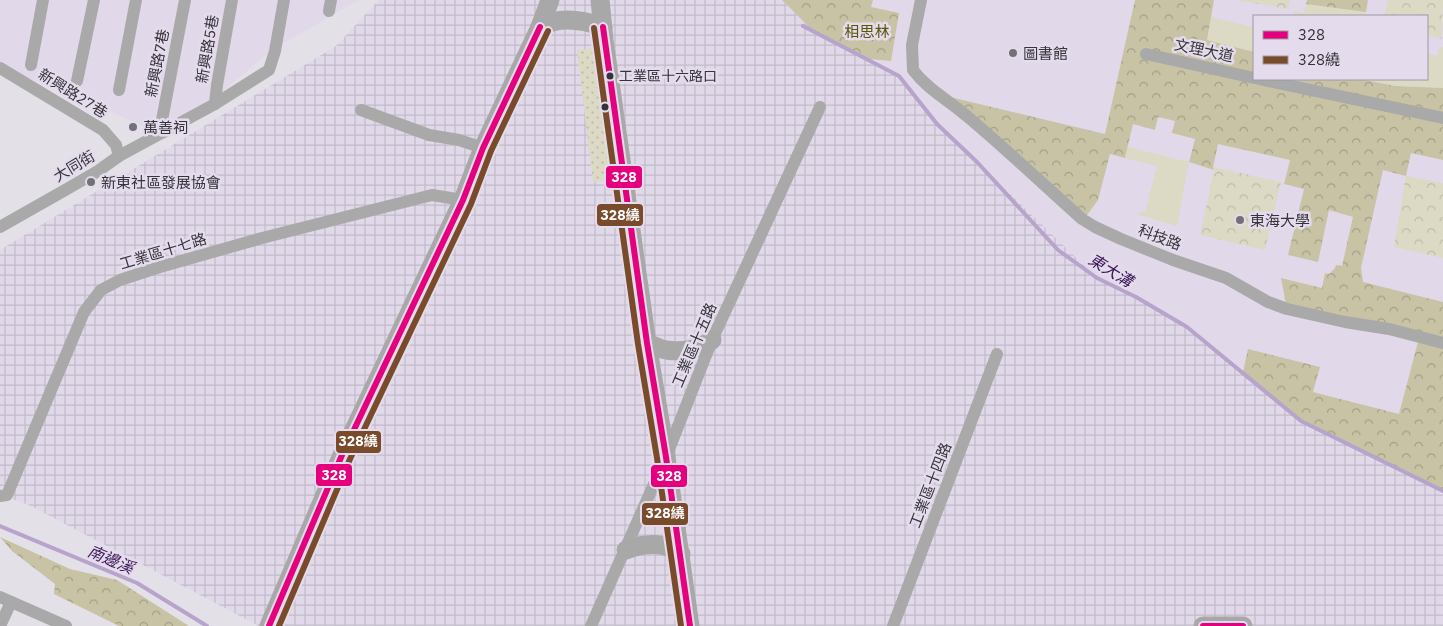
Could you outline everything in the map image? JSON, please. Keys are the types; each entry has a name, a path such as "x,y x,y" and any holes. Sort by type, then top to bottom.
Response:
{"street":[{"path":"31,65 42,0"},
{"path":"77,81 94,0"},
{"path":"119,90 136,0"},
{"name":"新興路7巷","path":"164,132 162,120 185,0"},
{"name":"新興路5巷","path":"215,104 232,0"},
{"name":"大同街","path":"0,226 98,171 120,156 215,104 269,70 275,51 284,0"},
{"path":"272,621 342,454 463,200 483,148 540,27 550,0"},
{"path":"600,0 647,343 681,554 690,626"},
{"name":"科技路","path":"921,0 912,45 913,70 934,92 959,109 1004,147 1082,219 1095,227 1147,250 1226,278 1268,302 1287,309 1345,322 1389,329 1443,343"},
{"path":"540,27 553,21 578,20 603,27"},
{"name":"文理大道","path":"1146,54 1253,78"},
{"name":"新興路27巷","path":"0,68 103,130 116,145 120,156"},
{"path":"1264,80 1443,118"},
{"name":"工業區十五路","path":"591,626 666,457 712,340 820,107"},
{"path":"360,110 430,135 459,140 483,148"},
{"name":"工業區十七路","path":"0,496 7,495 84,312 101,290 120,280 160,267 262,238 432,196 463,200"},
{"path":"647,343 666,350 690,349 707,345 712,340"},
{"name":"工業區十四路","path":"893,626 997,354"},
{"path":"626,550 643,544 651,544 669,547 681,554"},
{"path":"0,588 5,599 0,626"},
{"path":"5,599 66,626"},
{"path":"1208,626 1243,626"}],"shaded area":[{"path":"0,0 359,0 272,50 165,140 149,128 0,66"},
{"path":"379,0 782,0 816,34 869,59 899,76 937,123 1097,278 1136,297 1187,327 1301,421 1443,491 1443,626 259,626 29,505 0,495 0,250 336,46"},
{"name":"東海大學","path":"782,0 1443,0 1443,491 1301,421 1187,327 1136,297 1097,278 937,123 899,76 869,59 816,34"}],"green space":[{"name":"相思林","path":"782,0 873,0 871,7 899,13 891,61 869,59 816,34"},
{"path":"1135,0 1214,0 1207,40 1253,52 1253,80 1365,80 1395,86 1443,88 1443,160 1411,153 1406,176 1383,170 1361,268 1363,282 1443,302 1443,491 1301,421 1243,372 1248,349 1320,367 1313,392 1399,414 1419,338 1287,309 1281,278 1322,288 1325,273 1329,274 1336,265 1342,266 1353,217 1329,210 1318,262 1288,255 1304,189 1284,184 1290,160 1218,144 1214,170 1189,162 1195,139 1172,133 1175,121 1158,117 1155,130 1133,124 1125,158 1110,154 1098,200 1082,222 929,92 1105,134"},
{"path":"1236,0 1290,0 1288,9"},
{"path":"1307,0 1368,0 1366,12 1306,4"},
{"path":"1388,0 1443,0 1442,39 1428,35 1428,15 1384,15"},
{"path":"1306,4 1366,12 1365,15 1293,15 1294,11 1304,13"},
{"path":"1211,17 1253,27 1253,52 1207,40"},
{"path":"1440,47 1443,47 1443,88 1395,86 1365,80 1428,80 1428,53 1437,56"},
{"path":"596,48 613,180 593,182 577,50"},
{"path":"1128,147 1189,162 1177,226 1139,215 1140,211 1145,212 1157,166 1125,158"},
{"path":"1213,167 1281,182 1265,250 1200,235 1214,170"},
{"path":"1406,176 1443,183 1443,258 1394,247"},
{"path":"0,537 70,569 117,580 189,626 119,626 54,594 55,584 12,551"}],"waterway":[{"name":"東大溝","path":"803,26 899,76 937,124 977,162 1058,250 1097,278 1136,297 1187,327 1301,421 1443,491"},
{"name":"南邊溪","path":"0,526 137,583 207,626"}],"transit line":[{"name":"328","path":"269,626 342,455 463,200 483,148 540,27"},
{"name":"328","path":"603,27 647,343 666,457 690,626"},
{"name":"328繞","path":"594,28 638,344 657,458 681,626"},
{"name":"328繞","path":"279,626 350,459 471,204 491,151 548,31"},
{"name":"328","path":"1203,626 1243,626"}],"place":[{"name":"圖書館","path":"1013,53"},
{"name":"工業區十六路口","path":"610,76"},
{"name":"萬善祠","path":"133,127"},
{"name":"新東社區發展協會","path":"91,182"},
{"name":"東海大學","path":"1240,220"}]}
